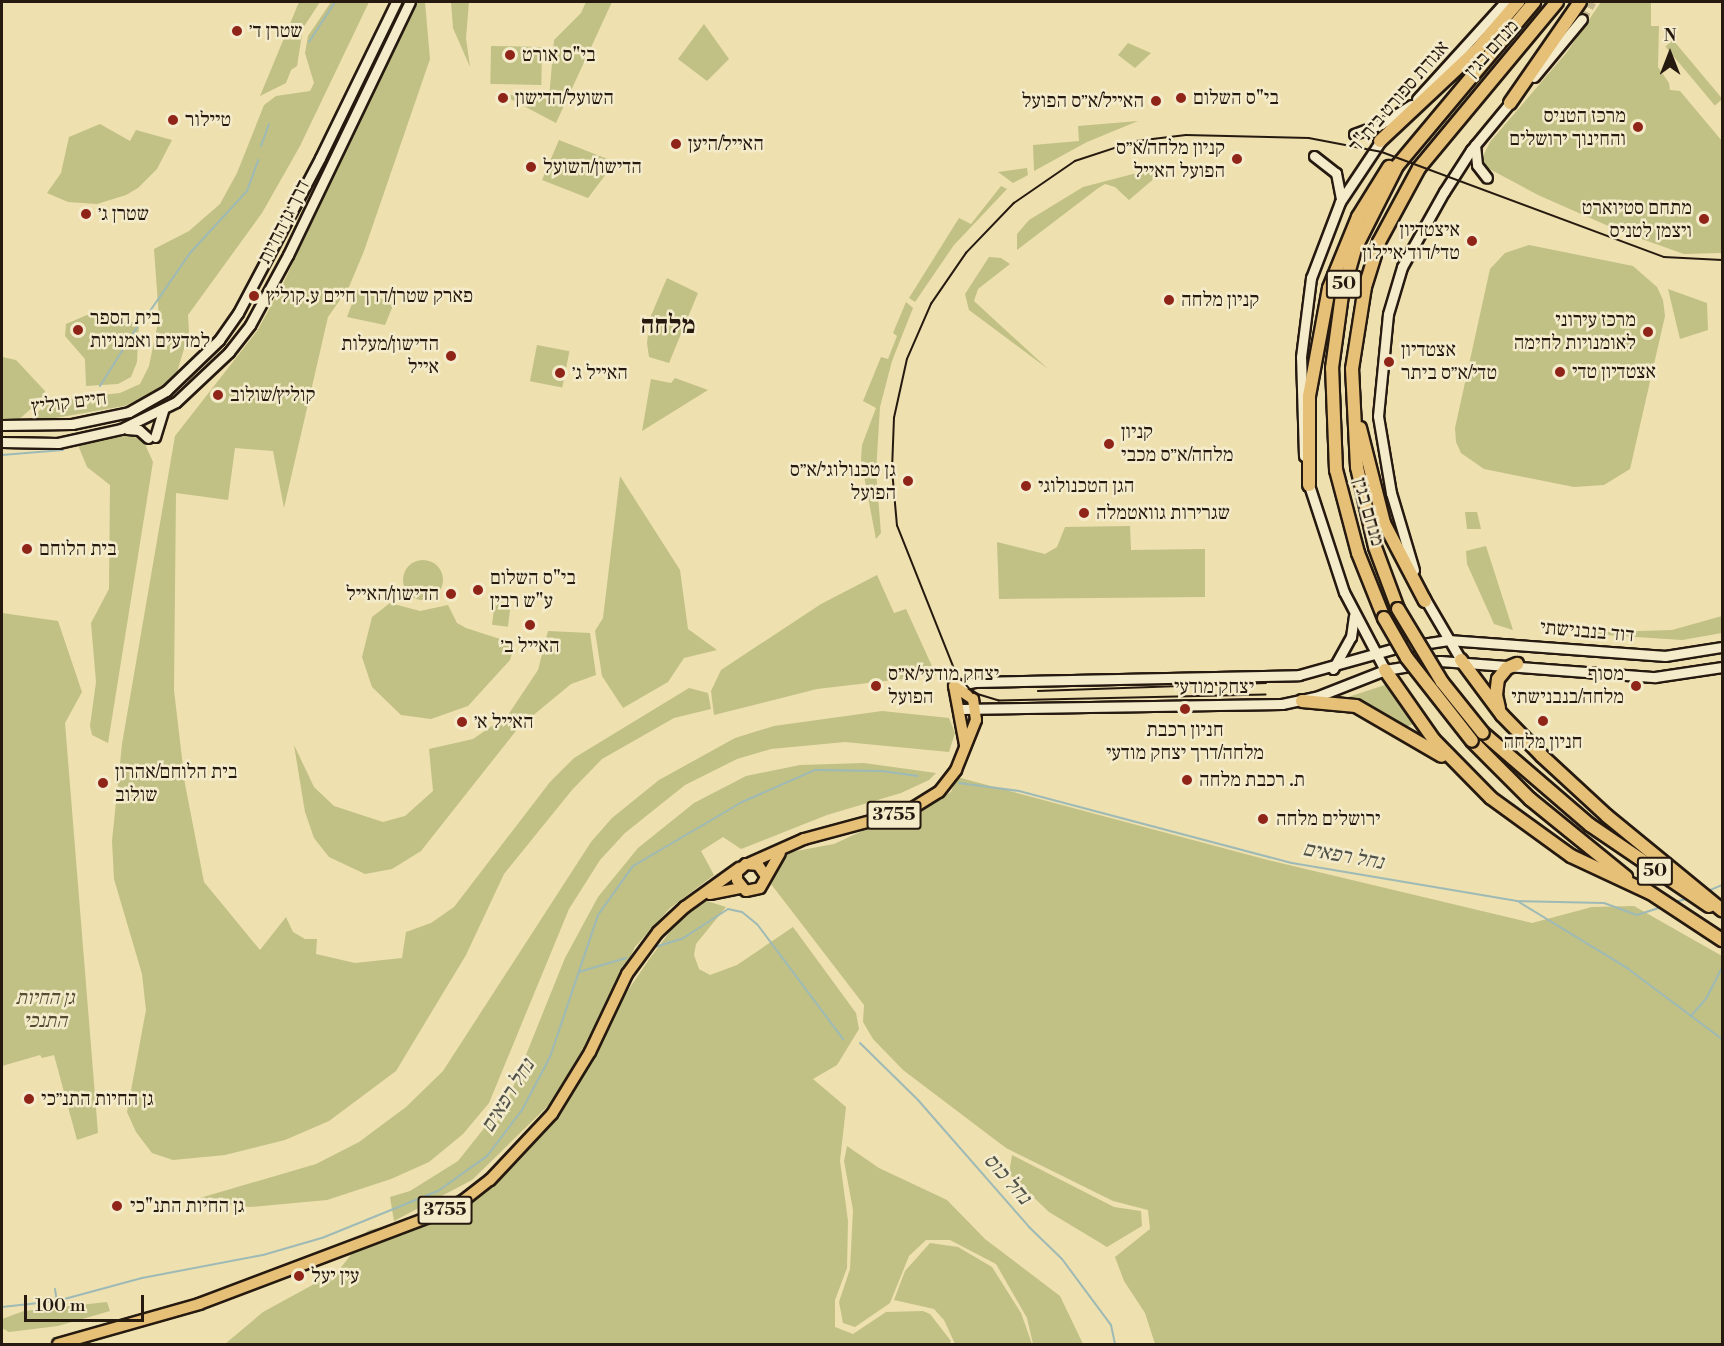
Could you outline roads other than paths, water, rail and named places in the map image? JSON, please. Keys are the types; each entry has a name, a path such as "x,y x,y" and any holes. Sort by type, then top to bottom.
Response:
{"highway":[{"path":"1380,141 1476,51 1518,2"},
{"name":"מנחם בגין","path":"1534,2 1442,108 1397,166 1365,228 1347,274 1334,336 1331,385 1336,470 1358,553 1384,618 1407,658 1472,741 1510,782 1568,831 1650,893 1722,940"},
{"name":"מנחם בגין","path":"1557,2 1449,128 1405,190 1368,277 1353,362 1359,485 1375,548 1398,609 1442,682 1484,733 1590,825 1678,888 1722,912"},
{"path":"1510,103 1580,2"},
{"path":"1309,485 1309,396 1329,288 1366,201 1398,156 1442,108"},
{"path":"1353,362 1360,426 1376,495 1396,550 1425,601"},
{"path":"1461,660 1502,715 1607,816 1722,912"},
{"path":"1502,715 1497,683 1503,671 1517,664"},
{"path":"1385,670 1461,771"},
{"path":"1302,701 1344,702 1368,710 1461,771 1538,833 1571,855 1650,893"}],"main road":[{"name":"דרך גן החיות","path":"139,408 188,372 219,340 238,313 320,158 396,2"},
{"name":"דרך גן החיות","path":"141,422 165,409 204,378 250,325 332,168 410,2"},
{"name":"אגודת ספורט בית\"ר","path":"1385,670 1354,614 1330,558 1309,485 1300,416 1304,320 1315,264 1340,202 1380,141 1505,2"},
{"path":"1461,660 1425,601 1384,462 1378,416 1381,361 1388,314 1402,267 1475,144 1582,19"},
{"path":"1354,134 1381,124 1412,105"},
{"path":"1475,144 1475,159 1487,178"},
{"path":"1314,156 1336,173 1340,202"},
{"name":"חיים קוליץ","path":"2,425 72,424 139,408"},
{"path":"121,429 136,429 152,437 159,416 165,409"},
{"name":"חיים קוליץ","path":"2,442 58,443 121,429 141,422"},
{"path":"1333,669 1351,637 1354,614"},
{"name":"דוד בנבנישתי","path":"1448,640 1665,656 1722,647"},
{"name":"יצחק מודעי","path":"954,686 975,682 1288,676 1333,669 1376,654 1448,640"},
{"name":"דוד בנבנישתי","path":"1461,660 1655,677 1722,667"},
{"name":"יצחק מודעי","path":"961,709 1258,705 1302,701 1385,670 1461,660"},
{"path":"954,686 971,697 977,709"},
{"name":"3755","path":"954,686 961,709 965,746"},
{"name":"3755","path":"58,1344 199,1304 435,1215 464,1200 490,1180 547,1121 590,1052 627,974 670,919 750,863 793,844 921,806 951,778 975,725 977,709"},
{"name":"3755","path":"699,898 742,888 751,891 760,888 775,858 793,844"},
{"path":"750,863 758,865 765,875"},
{"path":"740,868 737,880 742,888"}],"waterway":[{"path":"309,42 335,2"},
{"path":"261,146 269,124"},
{"path":"150,311 190,253 247,191 258,160"},
{"path":"100,386 137,327"},
{"path":"2,455 63,450"},
{"name":"נחל רפאים","path":"2,1307 57,1301 142,1278 263,1255 322,1238 438,1191 487,1156 522,1110 550,1057 598,915 633,866 742,802 815,770 882,771 918,776"},
{"name":"נחל רפאים","path":"959,783 1019,791 1292,863 1516,901 1604,903 1637,915 1662,907"},
{"name":"נחל רפאים","path":"1708,891 1722,885"},
{"name":"נחל רפאים","path":"1673,903 1688,898"},
{"path":"1519,902 1627,968 1722,1039"},
{"name":"נחל כוס","path":"655,947 682,939 728,909 742,912 757,924 843,1039"},
{"name":"נחל כוס","path":"579,972 626,958"},
{"name":"נחל רפאים","path":"1691,1016 1706,999 1722,967"},
{"name":"נחל כוס","path":"860,1043 918,1100 1029,1227 1062,1259 1111,1325 1115,1344"},
{"path":"55,1289 57,1301"}],"tunnel":[{"path":"1582,19 1592,2"}],"tram line":[{"path":"1266,695 999,701 973,693 956,674 897,526 892,470 894,418 907,359 931,304 966,253 1014,203 1075,161 1136,141 1186,135 1309,138 1382,152 1664,257 1722,260"},
{"path":"1038,691 1266,683"}],"place":[{"name":"שטרן ד׳","path":"237,31"},
{"name":"בי\"ס אורט","path":"510,55"},
{"name":"השועל/הדישון","path":"503,98"},
{"name":"בי\"ס השלום","path":"1181,98"},
{"name":"האייל/א״ס הפועל","path":"1156,101"},
{"name":"טיילור","path":"173,120"},
{"name":"מרכז הטניס והחינוך ירושלים","path":"1638,127"},
{"name":"האייל/היען","path":"676,144"},
{"name":"קניון מלחה/א״ס הפועל האייל","path":"1237,159"},
{"name":"הדישון/השועל","path":"531,167"},
{"name":"שטרן ג׳","path":"86,214"},
{"name":"מתחם סטיוארט ויצמן לטניס","path":"1704,219"},
{"name":"איצטדיון טדי/דוד איילון","path":"1472,241"},
{"name":"פארק שטרן/דרך חיים ע.קוליץ","path":"254,296"},
{"name":"קניון מלחה","path":"1169,300"},
{"name":"בית הספר למדעים ואמנויות","path":"78,330"},
{"name":"מרכז עירוני לאומנויות לחימה","path":"1648,332"},
{"name":"הדישון/מעלות אייל","path":"451,356"},
{"name":"אצטדיון טדי/א״ס ביתר","path":"1389,362"},
{"name":"אצטדיון טדי","path":"1560,372"},
{"name":"האייל ג׳","path":"560,373"},
{"name":"קוליץ/שולוב","path":"218,395"},
{"name":"קניון מלחה/א״ס מכבי","path":"1109,444"},
{"name":"גן טכנולוגי/א״ס הפועל","path":"908,481"},
{"name":"הגן הטכנולוגי","path":"1026,486"},
{"name":"שגרירות גוואטמלה","path":"1084,513"},
{"name":"בית הלוחם","path":"27,549"},
{"name":"בי\"ס השלום ע\"ש רבין","path":"478,590"},
{"name":"הדישון/האייל","path":"451,594"},
{"name":"האייל ב׳","path":"530,625"},
{"name":"יצחק מודעי/א״ס הפועל","path":"876,686"},
{"name":"מסוף מלחה/בנבנישתי","path":"1636,686"},
{"name":"חניון רכבת מלחה/דרך יצחק מודעי","path":"1185,709"},
{"name":"חניון מלחה","path":"1543,721"},
{"name":"האייל א׳","path":"462,722"},
{"name":"ת. רכבת מלחה","path":"1187,780"},
{"name":"בית הלוחם/אהרון שולוב","path":"103,783"},
{"name":"ירושלים מלחה","path":"1263,819"},
{"name":"גן החיות התנ״כי","path":"29,1099"},
{"name":"גן החיות התנ\"כי","path":"117,1206"},
{"name":"עין יעל","path":"299,1276"}],"district":[{"name":"מלחה","path":"668,326"}],"park label":[{"name":"גן החיות התנכי","path":"45,1010"}]}
